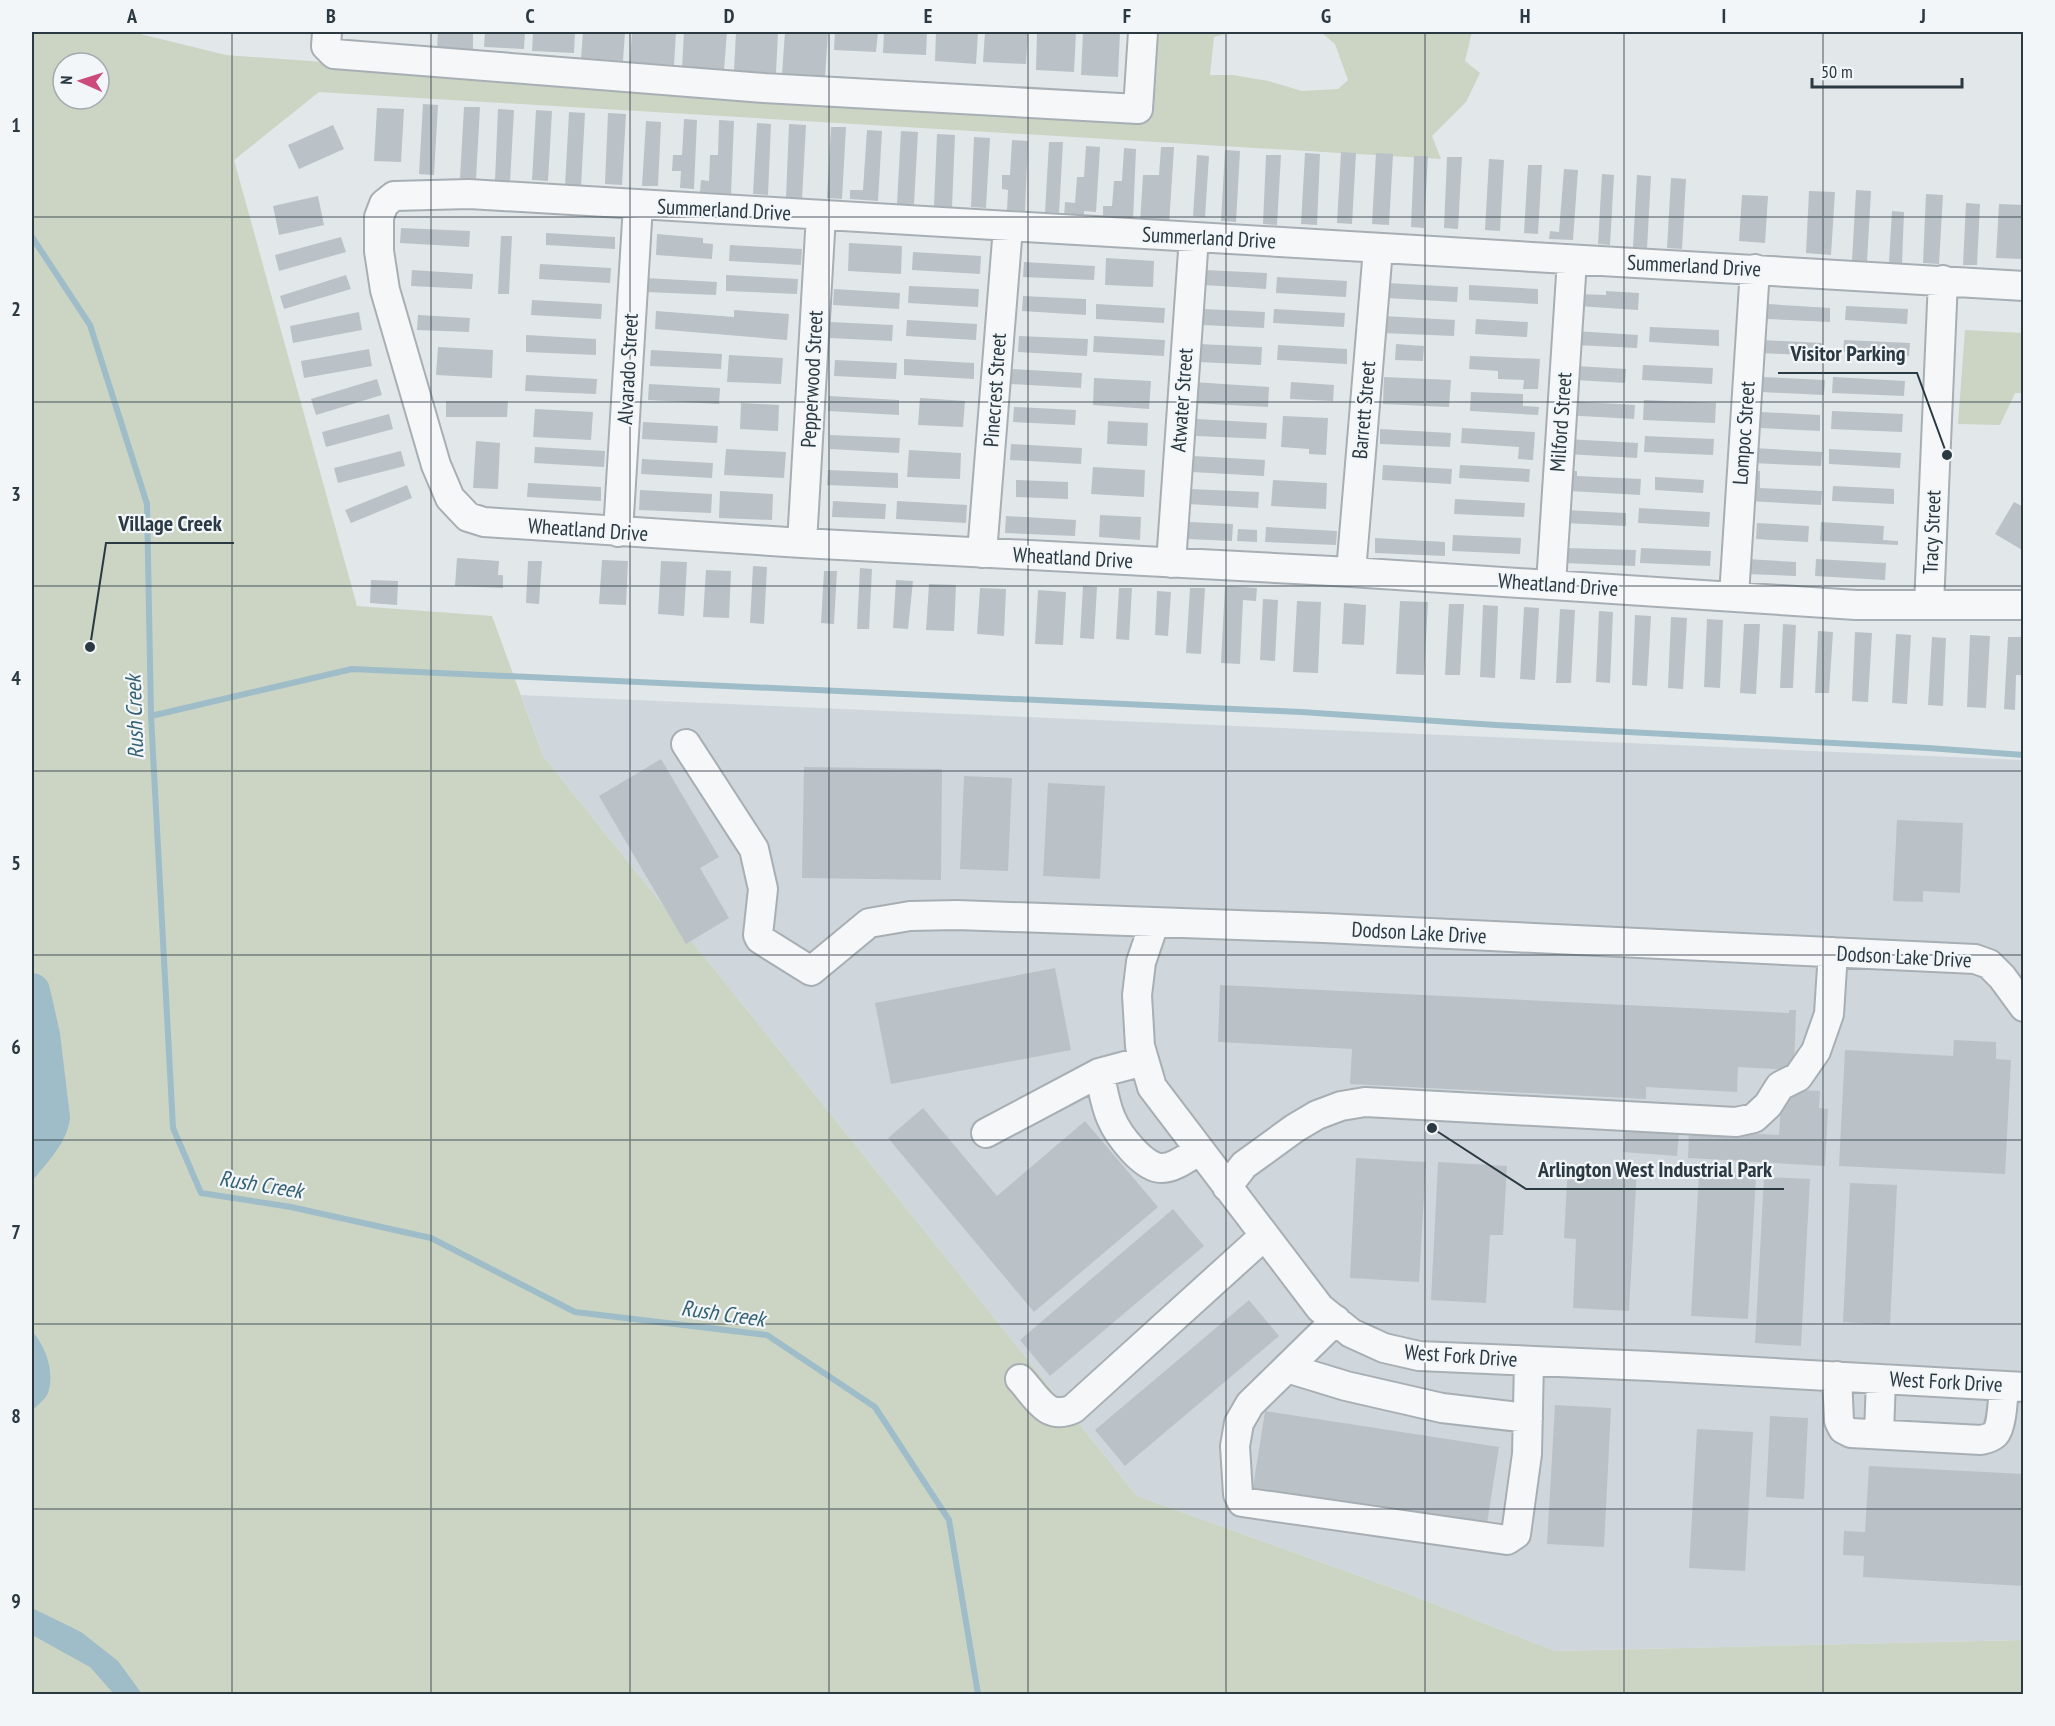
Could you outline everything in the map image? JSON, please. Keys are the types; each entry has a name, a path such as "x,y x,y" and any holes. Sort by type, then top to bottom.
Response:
{"street":[{"path":"327,32 326,46 334,54 764,88 1138,109 1143,32"},
{"name":"Summerland Drive","path":"394,196 469,194 638,206 2024,286"},
{"name":"Wheatland Drive","path":"394,196 384,204 379,217 385,290 436,465 450,498 468,517 483,522 802,543 1551,584 1856,605 2024,605"},
{"name":"Alvarado Street","path":"618,532 638,206"},
{"name":"Pepperwood Street","path":"802,543 821,215"},
{"name":"Pinecrest Street","path":"982,553 1008,226"},
{"name":"Atwater Street","path":"1171,563 1194,237"},
{"name":"Barrett Street","path":"1351,572 1378,249"},
{"name":"Milford Street","path":"1551,584 1572,260"},
{"name":"Lompoc Street","path":"1734,596 1755,269"},
{"name":"Tracy Street","path":"1929,605 1942,280"},
{"name":"Dodson Lake Drive","path":"686,744 754,849 763,889 758,935 760,939 811,971 869,923 910,916 957,915 1336,929 1975,959 1989,964 2002,977 2024,1007"},
{"name":"West Fork Drive","path":"1154,924 1141,962 1137,995 1140,1046 1152,1087 1320,1308 1351,1333 1384,1348 1419,1356 2014,1386"},
{"path":"1227,1187 1244,1165 1295,1128 1333,1109 1365,1102 1736,1122 1754,1118 1768,1105 1780,1086 1798,1077 1816,1051 1829,1014 1833,952"},
{"path":"986,1132 1099,1073 1144,1061"},
{"path":"1099,1073 1111,1119 1134,1152 1150,1166 1161,1169 1170,1167 1200,1150"},
{"path":"1020,1379 1048,1411 1061,1414 1073,1409 1264,1236"},
{"path":"1336,1320 1250,1404 1239,1424 1235,1446 1238,1494 1242,1502 1507,1540 1516,1534 1527,1454 1529,1361"},
{"path":"1386,1395 1404,1353"},
{"path":"1287,1368 1442,1408 1528,1418"},
{"path":"1837,1376 1839,1421 1843,1429 1851,1433 1981,1440 1988,1438 1996,1434 2014,1386"},
{"path":"1879,1434 1881,1379"}],"shaded area":[{"path":"521,695 2023,760 2023,1640 1555,1651 1406,1593 1137,1496 543,756"}],"green space":[{"path":"32,32 132,32 226,55 1149,121 1155,32 1233,32 1214,37 1210,75 1233,75 1268,81 1302,91 1338,89 1348,80 1335,44 1321,32 1472,32 1465,61 1480,73 1466,102 1432,136 1441,159 319,92 234,160 357,606 492,616 543,756 1137,1496 1406,1593 1555,1651 2023,1640 2023,1694 32,1694"},
{"path":"1965,330 2023,333 2023,393 2015,393 2000,425 1958,424"}],"water":[{"path":"42,1035 65,1095 69,1119 62,1142 32,1181 32,1122 45,1086"},
{"path":"32,1331 48,1360 50,1385 47,1395 32,1411"},
{"path":"32,1608 81,1632 118,1661 142,1694 114,1694 90,1667 32,1635"}],"building":[{"path":"438,32 473,32 473,50 437,48"},
{"path":"485,32 525,32 524,49 484,47"},
{"path":"533,32 575,32 574,53 532,51"},
{"path":"583,32 625,32 623,61 581,58"},
{"path":"632,32 676,32 674,65 630,62"},
{"path":"684,32 727,32 724,70 682,68"},
{"path":"736,32 778,32 776,73 734,71"},
{"path":"785,32 828,32 825,77 782,74"},
{"path":"835,32 878,32 876,52 834,50"},
{"path":"884,32 927,32 926,55 883,53"},
{"path":"936,32 978,32 976,64 935,61"},
{"path":"985,32 1028,32 1026,64 983,62"},
{"path":"1037,32 1076,32 1074,72 1036,70"},
{"path":"1083,32 1120,32 1118,77 1081,75"},
{"path":"423,104 438,105 434,175 419,174"},
{"path":"464,107 480,107 476,179 460,178"},
{"path":"377,108 404,109 401,162 374,161"},
{"path":"498,109 514,110 510,182 495,181"},
{"path":"536,110 552,111 548,181 532,180"},
{"path":"569,112 585,113 581,187 565,186"},
{"path":"608,113 626,114 622,185 605,184"},
{"path":"684,119 697,120 694,189 680,188 681,171 672,171 673,155 682,155"},
{"path":"719,120 734,121 731,194 700,192 701,180 709,181 710,155 718,155"},
{"path":"646,121 661,122 658,186 642,186"},
{"path":"757,123 771,124 768,195 753,194"},
{"path":"789,124 806,125 802,199 786,198"},
{"path":"333,125 344,149 299,169 288,145"},
{"path":"831,127 846,127 842,199 827,198"},
{"path":"867,130 882,131 878,201 850,199 850,190 863,190"},
{"path":"901,131 918,132 914,204 897,204"},
{"path":"937,134 955,135 952,207 934,206"},
{"path":"974,137 990,138 986,208 971,207"},
{"path":"1012,140 1028,141 1025,211 1007,210 1008,190 1002,189 1002,175 1010,175"},
{"path":"1049,142 1063,142 1059,213 1045,212"},
{"path":"1086,146 1100,147 1096,212 1084,211 1084,219 1064,218 1065,202 1075,203 1077,177 1084,177"},
{"path":"1161,147 1174,147 1169,225 1140,223 1143,175 1159,175"},
{"path":"1124,148 1136,149 1133,220 1103,219 1103,206 1112,206 1114,181 1122,181"},
{"path":"1225,150 1240,151 1236,222 1221,221"},
{"path":"1341,152 1356,153 1352,224 1337,223"},
{"path":"1305,153 1320,154 1317,225 1301,224"},
{"path":"1376,153 1393,154 1389,225 1372,224"},
{"path":"1197,155 1209,156 1205,217 1193,216"},
{"path":"1266,155 1281,155 1277,225 1263,224"},
{"path":"1414,156 1428,156 1424,228 1411,227"},
{"path":"1447,157 1462,157 1458,229 1444,228"},
{"path":"1489,159 1504,160 1500,231 1485,230"},
{"path":"1528,165 1542,165 1538,234 1524,233"},
{"path":"1564,169 1578,170 1573,240 1549,239 1550,231 1559,232"},
{"path":"1602,174 1614,175 1610,245 1598,244"},
{"path":"1637,175 1651,176 1647,248 1633,247"},
{"path":"1671,178 1686,179 1682,249 1667,248"},
{"path":"1856,190 1871,191 1867,262 1852,261"},
{"path":"1809,191 1835,192 1831,255 1806,253"},
{"path":"1926,194 1943,195 1939,264 1923,263"},
{"path":"1742,195 1768,196 1765,243 1739,241"},
{"path":"318,196 324,225 279,235 273,206"},
{"path":"1966,203 1980,204 1977,265 1963,265"},
{"path":"1999,204 2024,205 2022,259 1996,258"},
{"path":"1892,211 1904,212 1902,264 1889,263"},
{"path":"401,228 470,231 469,247 400,243"},
{"path":"546,233 615,237 615,249 546,245"},
{"path":"657,234 703,238 703,243 713,244 712,259 656,255"},
{"path":"501,236 512,236 509,294 498,294"},
{"path":"341,237 346,252 279,271 275,255"},
{"path":"849,243 902,246 901,274 848,271"},
{"path":"730,245 802,249 801,265 729,261"},
{"path":"913,252 981,256 980,274 912,270"},
{"path":"1106,258 1154,261 1153,287 1105,285"},
{"path":"1024,262 1095,266 1094,280 1023,277"},
{"path":"540,264 611,268 610,283 539,279"},
{"path":"412,270 473,274 472,289 411,286"},
{"path":"1205,270 1267,273 1266,289 1204,285"},
{"path":"346,275 351,289 284,309 280,296"},
{"path":"726,275 798,279 797,294 726,291"},
{"path":"1277,277 1347,281 1346,297 1276,293"},
{"path":"646,278 717,282 716,295 646,292"},
{"path":"1388,283 1458,287 1457,302 1387,298"},
{"path":"1469,285 1538,289 1538,304 1469,300"},
{"path":"909,286 979,289 978,307 908,303"},
{"path":"834,289 900,293 899,309 833,305"},
{"path":"1606,291 1639,293 1638,310 1578,306 1578,294 1606,295"},
{"path":"1023,296 1086,299 1086,315 1022,311"},
{"path":"532,300 602,304 601,319 531,315"},
{"path":"1096,304 1165,308 1164,323 1096,319"},
{"path":"1768,304 1830,308 1830,322 1767,319"},
{"path":"1846,306 1908,309 1907,324 1845,320"},
{"path":"1203,309 1265,312 1264,328 1202,325"},
{"path":"1274,309 1345,313 1344,327 1273,323"},
{"path":"734,310 789,314 787,340 655,329 656,311 734,317"},
{"path":"359,312 362,330 293,343 290,326"},
{"path":"418,315 470,318 469,332 417,330"},
{"path":"1384,316 1455,320 1454,336 1383,333"},
{"path":"1476,319 1528,322 1527,337 1475,334"},
{"path":"907,320 977,324 976,340 906,336"},
{"path":"830,322 893,325 892,341 829,338"},
{"path":"1650,327 1719,330 1719,346 1649,342"},
{"path":"1575,331 1638,335 1637,348 1575,345"},
{"path":"526,335 596,339 596,355 526,352"},
{"path":"1019,336 1088,339 1087,356 1018,352"},
{"path":"1094,336 1165,340 1164,356 1093,352"},
{"path":"1762,340 1822,343 1822,356 1761,353"},
{"path":"1844,340 1910,343 1909,356 1843,352"},
{"path":"1199,344 1262,347 1261,365 1198,362"},
{"path":"1396,344 1424,346 1423,361 1395,360"},
{"path":"1278,345 1347,349 1347,364 1277,360"},
{"path":"438,347 493,350 492,378 436,375"},
{"path":"369,349 372,366 304,378 301,361"},
{"path":"651,350 722,354 721,369 650,366"},
{"path":"729,355 783,358 781,384 727,382"},
{"path":"1470,356 1540,359 1538,389 1523,389 1524,380 1498,379 1498,371 1469,369"},
{"path":"904,359 974,363 974,379 904,375"},
{"path":"835,360 897,363 896,379 834,376"},
{"path":"1643,365 1713,368 1712,384 1642,380"},
{"path":"1577,366 1626,369 1625,383 1576,380"},
{"path":"1012,369 1082,373 1081,388 1011,384"},
{"path":"526,375 597,379 596,394 525,391"},
{"path":"1384,377 1451,380 1449,407 1383,404"},
{"path":"1762,377 1825,380 1824,395 1761,392"},
{"path":"1833,377 1905,381 1904,396 1832,393"},
{"path":"1094,378 1151,381 1149,409 1093,405"},
{"path":"377,379 382,395 316,415 311,399"},
{"path":"1193,382 1269,387 1268,407 1192,403"},
{"path":"1291,382 1334,385 1333,401 1290,399"},
{"path":"649,384 720,388 719,404 648,400"},
{"path":"1471,392 1523,394 1523,406 1539,407 1538,415 1470,411"},
{"path":"829,396 899,400 899,415 828,411"},
{"path":"920,398 965,401 963,427 918,425"},
{"path":"1644,400 1716,403 1715,423 1643,420"},
{"path":"446,401 508,401 507,417 446,417"},
{"path":"1564,401 1635,405 1634,419 1563,415"},
{"path":"741,403 779,405 778,431 740,429"},
{"path":"1014,407 1076,410 1075,425 1013,422"},
{"path":"535,409 593,412 591,440 533,437"},
{"path":"1832,411 1903,414 1902,432 1831,429"},
{"path":"1761,412 1820,415 1820,431 1760,428"},
{"path":"389,414 393,429 326,447 322,432"},
{"path":"1283,416 1328,418 1326,455 1309,454 1309,449 1281,447"},
{"path":"1197,419 1267,423 1266,439 1196,436"},
{"path":"1108,421 1148,423 1147,446 1107,444"},
{"path":"643,422 718,426 717,443 642,439"},
{"path":"1462,428 1535,432 1533,460 1518,459 1519,447 1461,443"},
{"path":"1380,429 1451,433 1450,447 1380,444"},
{"path":"830,435 900,438 899,453 830,449"},
{"path":"1645,436 1714,439 1713,455 1644,452"},
{"path":"1567,439 1638,443 1637,458 1566,454"},
{"path":"476,441 500,443 498,489 473,488"},
{"path":"1011,444 1082,448 1081,464 1010,460"},
{"path":"535,447 605,451 604,467 534,463"},
{"path":"1753,448 1822,452 1821,466 1752,463"},
{"path":"726,449 786,452 784,478 724,475"},
{"path":"1829,449 1901,453 1900,468 1829,464"},
{"path":"909,450 961,453 960,479 907,477"},
{"path":"401,451 405,466 338,483 334,468"},
{"path":"1193,456 1265,460 1264,476 1192,472"},
{"path":"642,459 713,463 712,478 641,474"},
{"path":"1383,465 1452,469 1451,484 1382,480"},
{"path":"1460,465 1530,469 1529,482 1459,478"},
{"path":"1093,467 1145,470 1144,497 1091,494"},
{"path":"828,470 898,473 898,488 827,485"},
{"path":"1570,471 1577,471 1577,476 1641,479 1640,495 1569,491"},
{"path":"1750,471 1760,471 1760,488 1822,491 1821,505 1748,501"},
{"path":"1655,477 1704,480 1703,493 1655,490"},
{"path":"1016,480 1068,482 1068,499 1016,497"},
{"path":"1273,480 1327,483 1326,509 1271,506"},
{"path":"528,483 601,487 601,501 527,497"},
{"path":"407,485 412,498 351,523 345,510"},
{"path":"1833,486 1894,489 1894,504 1832,501"},
{"path":"1189,489 1259,492 1258,508 1188,504"},
{"path":"640,490 712,494 711,513 639,510"},
{"path":"720,491 773,494 772,520 719,518"},
{"path":"1455,499 1525,503 1524,517 1454,514"},
{"path":"833,501 886,504 885,519 832,517"},
{"path":"897,501 967,505 966,523 896,519"},
{"path":"2014,502 2024,507 2024,551 1995,534"},
{"path":"1639,508 1710,512 1709,527 1638,523"},
{"path":"1565,510 1626,513 1626,526 1565,523"},
{"path":"1100,515 1141,517 1140,540 1099,537"},
{"path":"1006,516 1076,520 1075,536 1005,533"},
{"path":"1189,522 1233,524 1232,541 1188,539"},
{"path":"1821,522 1884,526 1883,540 1898,541 1898,545 1820,541"},
{"path":"1757,523 1809,526 1808,542 1756,539"},
{"path":"1266,527 1337,531 1336,545 1265,542"},
{"path":"1238,529 1257,530 1257,542 1237,541"},
{"path":"1453,535 1521,538 1520,554 1452,551"},
{"path":"1375,538 1445,542 1445,556 1375,553"},
{"path":"1565,548 1636,550 1635,566 1564,563"},
{"path":"1641,548 1711,551 1710,566 1640,563"},
{"path":"457,558 499,561 498,575 503,575 503,588 455,586"},
{"path":"1747,559 1796,562 1796,576 1746,574"},
{"path":"1816,559 1886,563 1885,580 1815,576"},
{"path":"602,560 628,561 626,605 599,604"},
{"path":"528,561 542,561 539,604 526,603"},
{"path":"661,561 687,562 684,616 658,614"},
{"path":"753,566 767,567 764,624 750,623"},
{"path":"860,568 872,569 869,629 857,629"},
{"path":"706,570 731,571 729,618 703,617"},
{"path":"824,571 837,571 834,624 821,623"},
{"path":"371,580 398,581 397,605 370,603"},
{"path":"896,580 913,581 908,629 893,628"},
{"path":"929,584 956,585 954,631 926,630"},
{"path":"1083,586 1097,587 1094,639 1080,638"},
{"path":"1225,586 1257,588 1256,601 1243,600 1240,664 1221,663"},
{"path":"980,588 1006,589 1004,636 977,634"},
{"path":"1119,588 1132,588 1129,640 1116,639"},
{"path":"1190,588 1205,588 1201,654 1186,653"},
{"path":"1038,590 1066,592 1063,645 1035,644"},
{"path":"1157,591 1171,592 1168,636 1155,635"},
{"path":"1263,599 1278,600 1275,661 1260,660"},
{"path":"1297,601 1321,602 1318,673 1293,672"},
{"path":"1400,601 1428,602 1424,675 1396,674"},
{"path":"1344,603 1366,605 1364,645 1342,644"},
{"path":"1449,604 1464,604 1460,675 1445,675"},
{"path":"1483,605 1498,606 1495,678 1480,677"},
{"path":"1524,607 1539,608 1535,680 1520,679"},
{"path":"1560,609 1575,610 1571,683 1556,683"},
{"path":"1599,611 1613,612 1610,683 1596,682"},
{"path":"1635,615 1651,616 1647,686 1632,685"},
{"path":"1671,617 1687,618 1683,689 1668,688"},
{"path":"1707,619 1723,620 1720,688 1704,687"},
{"path":"1744,624 1760,624 1756,694 1740,693"},
{"path":"1783,624 1796,625 1793,688 1780,688"},
{"path":"1818,631 1833,632 1829,693 1815,693"},
{"path":"1855,632 1872,633 1868,702 1852,701"},
{"path":"1896,634 1911,635 1907,704 1892,703"},
{"path":"1970,635 1990,636 1986,708 1967,707"},
{"path":"1932,637 1946,638 1943,706 1928,705"},
{"path":"2008,637 2024,637 2024,675 2016,675 2015,710 2004,709"},
{"path":"661,759 719,857 700,868 729,918 686,944 599,796"},
{"path":"804,767 942,769 941,880 802,878"},
{"path":"964,776 1012,778 1008,871 960,869"},
{"path":"1048,783 1105,786 1100,879 1043,876"},
{"path":"1897,820 1963,823 1960,893 1923,891 1923,902 1893,901"},
{"path":"1055,968 1071,1050 891,1084 875,1003"},
{"path":"1220,985 1789,1013 1789,1010 1796,1010 1794,1070 1738,1067 1737,1092 1646,1087 1646,1099 1350,1084 1352,1049 1218,1042"},
{"path":"1954,1040 1996,1042 1996,1059 2011,1060 2005,1174 1839,1166 1845,1050 1953,1056"},
{"path":"1782,1089 1820,1091 1819,1108 1828,1109 1825,1166 1688,1158 1689,1130 1779,1135"},
{"path":"923,1108 997,1196 1085,1121 1158,1207 1034,1312 888,1138"},
{"path":"1625,1131 1679,1134 1677,1156 1623,1152"},
{"path":"1356,1158 1426,1162 1419,1282 1350,1278"},
{"path":"1438,1162 1507,1166 1503,1235 1490,1235 1486,1303 1431,1300"},
{"path":"1568,1164 1637,1168 1629,1311 1573,1308 1576,1239 1564,1238"},
{"path":"1699,1173 1756,1176 1748,1319 1691,1316"},
{"path":"1764,1177 1810,1179 1801,1346 1755,1343"},
{"path":"1850,1183 1897,1185 1890,1325 1843,1322"},
{"path":"1173,1209 1204,1246 1050,1376 1020,1340"},
{"path":"1249,1300 1279,1336 1125,1466 1095,1430"},
{"path":"1555,1405 1611,1408 1604,1547 1547,1544"},
{"path":"1265,1411 1499,1447 1486,1530 1252,1494"},
{"path":"1770,1416 1808,1418 1804,1499 1766,1497"},
{"path":"1697,1429 1753,1432 1745,1571 1689,1568"},
{"path":"1869,1466 2024,1474 2024,1586 1863,1577 1864,1556 1843,1555 1844,1531 1865,1532"}],"waterway":[{"name":"Rush Creek","path":"32,237 90,325 147,504 151,716 173,1128 201,1193 291,1207 431,1238 575,1312 767,1335 875,1407 949,1520 978,1694"},
{"path":"151,716 352,669 1301,712 2024,755"},
{"path":"32,991 42,1035 52,1118 32,1152"}],"place":[{"name":"Visitor Parking","path":"1947,455"},
{"name":"Village Creek","path":"90,647"},
{"name":"Arlington West Industrial Park","path":"1432,1128"}]}
